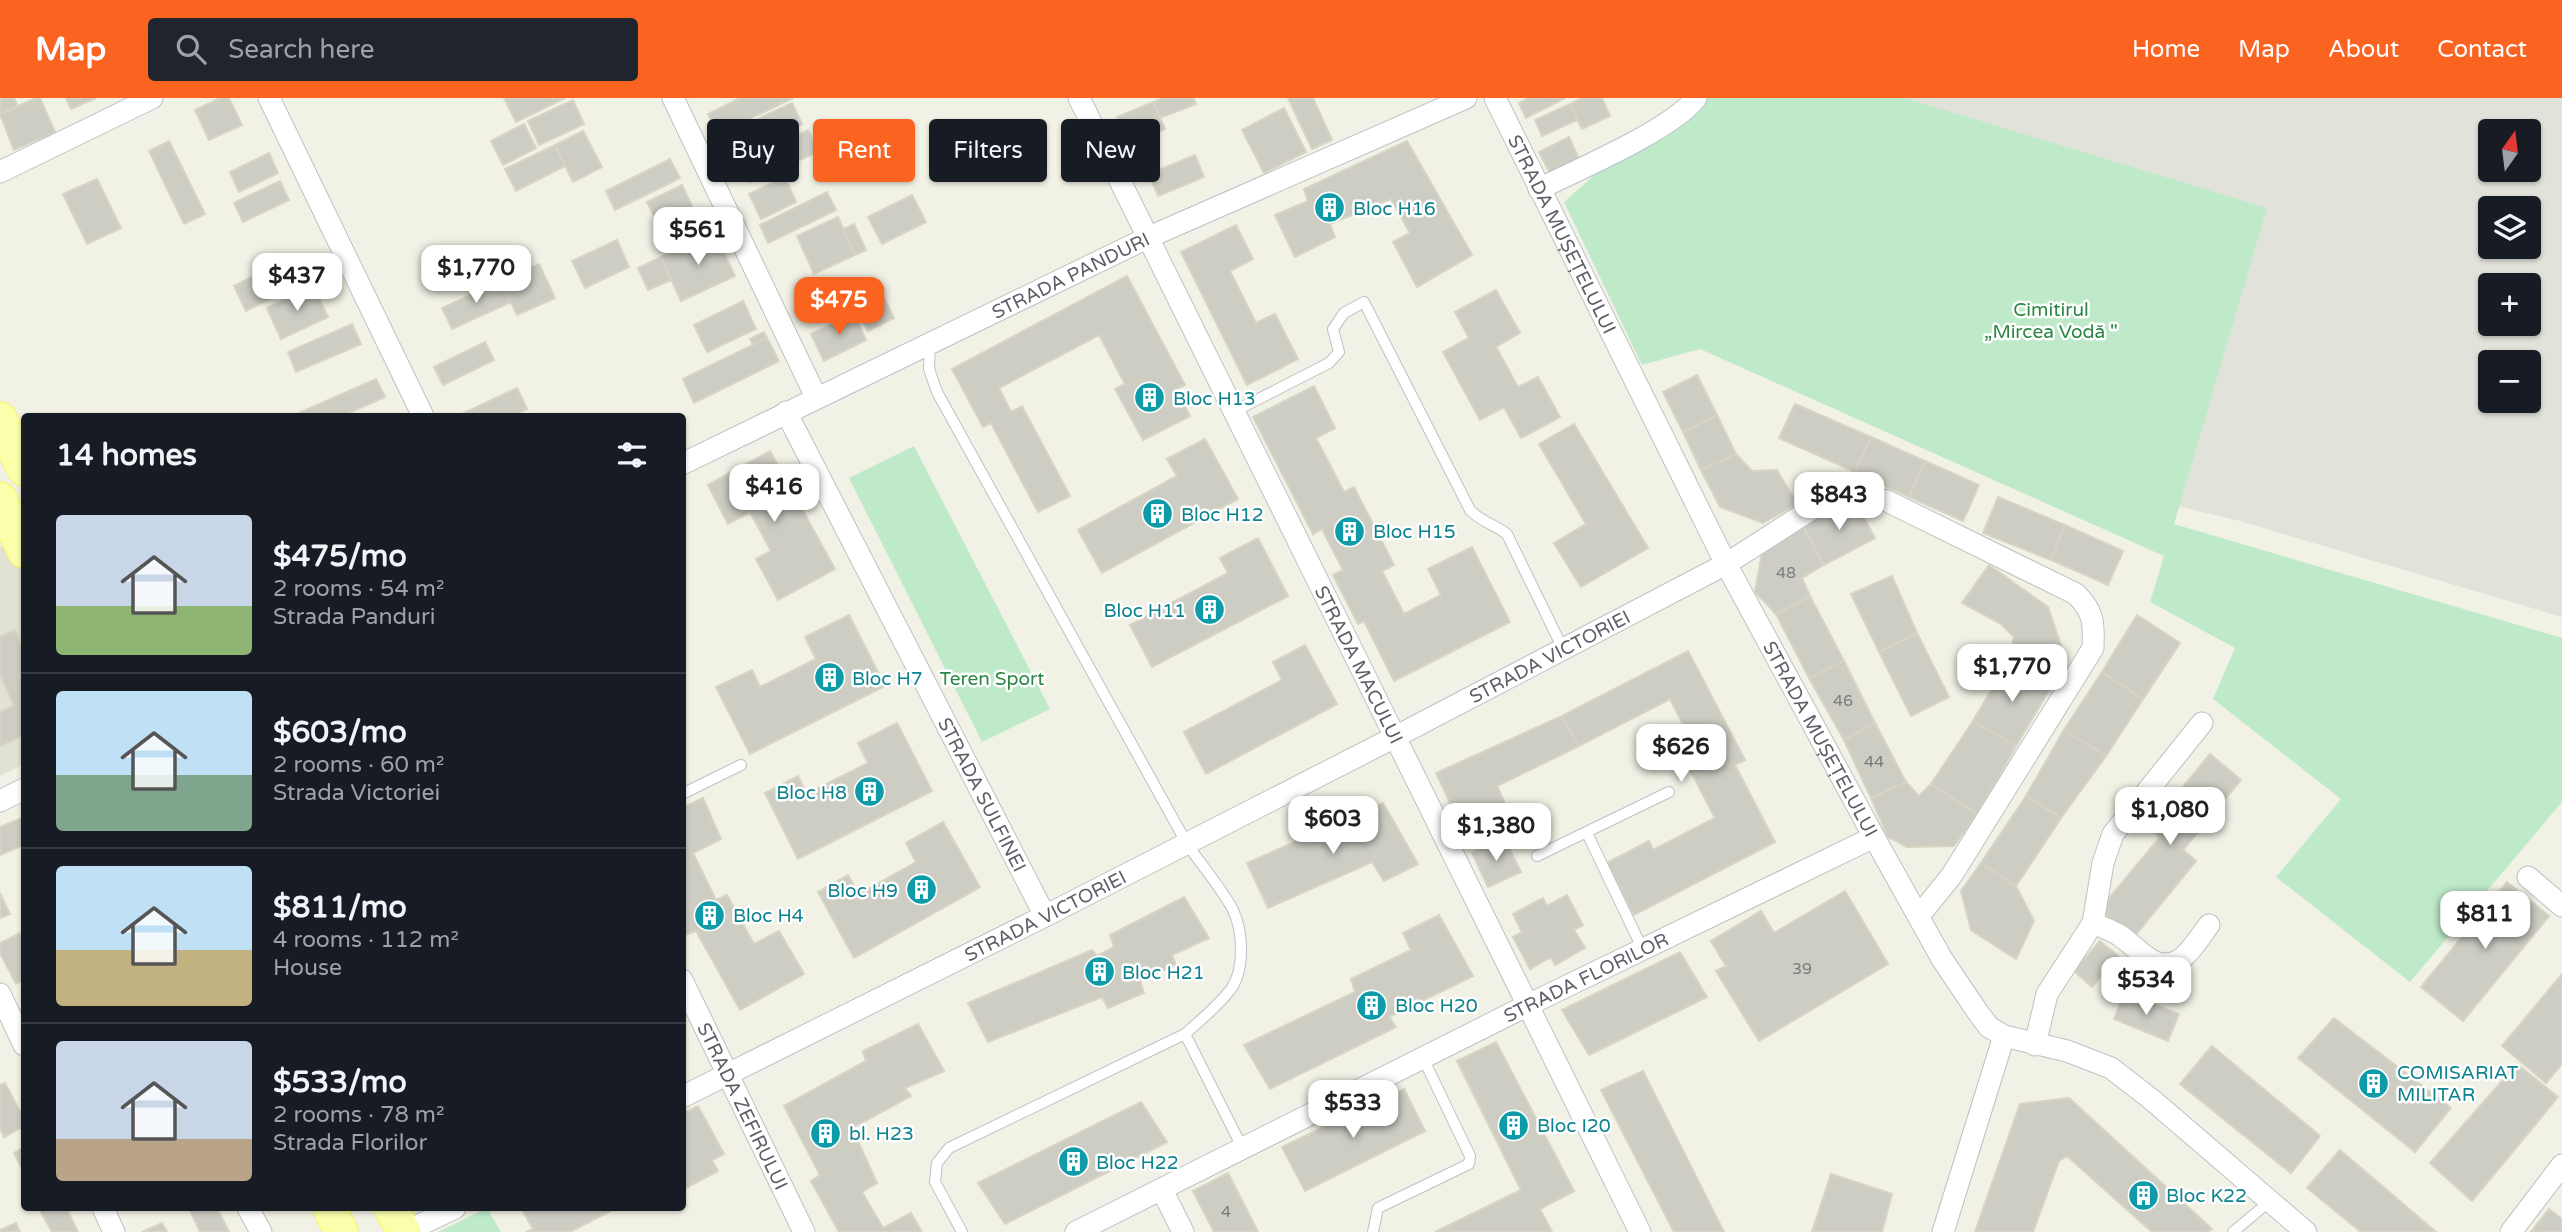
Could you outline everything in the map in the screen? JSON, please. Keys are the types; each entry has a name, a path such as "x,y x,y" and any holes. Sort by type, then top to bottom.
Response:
{"main road":[{"path":"0,419 21,463"},
{"path":"0,499 21,544"},
{"path":"331,1211 341,1232"},
{"path":"393,1211 404,1232"}],"street":[{"path":"0,172 152,98"},
{"path":"269,98 422,413"},
{"path":"673,98 816,397"},
{"name":"STRADA MACULUI","path":"1079,98 1530,1004 1640,1232"},
{"name":"STRADA PANDURI","path":"686,462 1147,238 1466,98"},
{"name":"STRADA MUȘEȚELULUI","path":"1495,98 1726,564 1942,959 1979,1014 1989,1027 2004,1036 2067,1051 2111,1068 2306,1232"},
{"path":"1539,189 1650,132 1689,107 1696,98"},
{"name":"STRADA SULFINEI","path":"786,412 1045,916"},
{"name":"STRADA VICTORIEI","path":"686,1095 1395,737 1726,564 1826,500 1844,494 1866,495 1887,501 2076,594 2088,606 2094,626 2092,648 1952,875 1919,916"},
{"path":"2035,1045 2047,994 2094,923 2103,863 2113,834 2202,723"},
{"path":"0,801 21,790"},
{"name":"STRADA FLORILOR","path":"1076,1232 1530,1004 1874,837"},
{"path":"2528,877 2562,906"},
{"path":"2094,923 2118,935 2162,966 2183,958 2209,925"},
{"name":"STRADA ZEFIRULUI","path":"686,988 804,1232"},
{"path":"0,994 21,1039"},
{"path":"1942,1232 2004,1036"},
{"path":"2511,1232 2562,1165"},
{"path":"1162,1190 1183,1232"},
{"path":"104,1211 114,1232"},
{"path":"250,1211 261,1232"},
{"path":"404,1232 449,1211"}],"lane":[{"path":"1233,412 1329,363 1339,352 1333,329 1344,313 1364,302 1469,510 1480,521 1494,524 1507,534 1563,649"},
{"path":"930,343 929,369 937,392 1187,844 1233,910 1241,938 1233,986 1208,1014 1185,1034 949,1148 937,1163 935,1182 962,1232"},
{"path":"686,792 741,765"},
{"path":"1537,856 1669,792"},
{"path":"1587,832 1643,950"},
{"path":"1185,1034 1243,1149"},
{"path":"1373,1232 1378,1208 1469,1164 1470,1156 1423,1058"},
{"path":"2233,1232 2270,1201"}],"shaded area":[{"path":"1763,98 2562,98 2562,617 2240,521 2126,494"},
{"path":"11,542 21,564 21,766 0,776 0,547"}],"green space":[{"name":"Cimitirul „Mircea Vodă \"","path":"1682,98 1905,98 2267,208 2174,524 2562,638 2562,802 2410,982 2276,877 2341,799 2213,699 2235,648 2150,602 2164,556 1700,349 1642,365 1564,202"},
{"name":"Teren Sport","path":"914,446 1050,709 982,742 849,478"},
{"path":"481,1211 489,1211 501,1232 438,1232"}],"building":[{"path":"0,98 14,98 18,107 0,114"},
{"path":"40,98 55,132 14,150 0,114"},
{"path":"66,98 96,98 71,109"},
{"path":"220,98 229,98 242,125 209,140 195,110"},
{"path":"504,98 565,98 516,122"},
{"path":"740,98 793,98 749,119 710,119 708,114"},
{"path":"1163,98 1193,98 1196,104 1160,118 1153,102"},
{"path":"1288,98 1313,98 1332,140 1312,149"},
{"path":"1529,98 1565,98 1526,118 1519,103"},
{"path":"1582,98 1602,98 1610,116 1582,129 1570,104"},
{"path":"573,100 584,124 539,145 528,121"},
{"path":"1153,102 1165,129 1160,131 1160,119 1117,117"},
{"path":"792,103 802,124 799,125 799,119 758,119"},
{"path":"1570,104 1577,120 1542,136 1535,120"},
{"path":"1284,108 1306,152 1264,173 1242,130"},
{"path":"524,124 536,148 503,165 491,141"},
{"path":"808,130 813,141 813,154 799,160 799,134"},
{"path":"583,131 602,167 573,182 555,145"},
{"path":"1569,137 1580,161 1551,175 1539,152"},
{"path":"169,141 205,214 184,224 149,151"},
{"name":"Bloc H16","path":"1407,141 1472,255 1417,287 1393,242 1410,233 1391,199 1330,224 1335,237 1295,257 1275,215 1308,201 1304,189"},
{"path":"555,145 565,166 516,191 505,169"},
{"path":"269,153 278,173 239,192 230,172"},
{"path":"1195,155 1204,177 1158,196 1152,182 1160,182 1160,169"},
{"path":"670,159 680,178 615,210 606,191"},
{"path":"97,179 121,228 87,244 63,194"},
{"path":"280,181 289,200 243,222 234,203"},
{"path":"774,182 787,182 796,202 761,219 749,194"},
{"path":"682,185 693,208 658,224 647,202"},
{"path":"827,192 836,210 768,243 760,225"},
{"path":"912,195 926,222 882,244 868,217"},
{"path":"838,217 855,255 814,274 797,236"},
{"path":"854,224 866,250 855,255 843,229"},
{"path":"1236,225 1253,259 1230,271 1256,323 1275,314 1298,359 1247,385 1181,252"},
{"path":"715,234 735,276 681,301 661,257"},
{"path":"617,240 629,267 585,288 572,261"},
{"path":"661,257 671,280 648,290 638,268"},
{"path":"289,258 301,283 246,311 234,286"},
{"path":"539,264 555,298 517,315 501,281"},
{"name":"Bloc H13","path":"1127,276 1185,385 1176,389 1190,416 1143,440 1115,389 1125,384 1099,335 999,388 1011,412 1022,406 1070,496 1038,512 991,423 983,427 952,369"},
{"path":"501,281 511,302 452,329 442,308"},
{"path":"313,286 328,317 281,339 267,308"},
{"path":"1496,290 1520,333 1496,347 1518,387 1538,377 1560,417 1521,438 1504,407 1480,420 1443,352 1469,338 1455,312"},
{"path":"884,298 894,318 868,331 858,311"},
{"path":"743,301 756,329 707,352 694,325"},
{"path":"854,314 866,340 824,361 811,334"},
{"path":"352,324 361,344 296,372 288,352"},
{"path":"764,332 767,338 753,345 750,339"},
{"path":"767,338 779,361 694,403 683,379"},
{"path":"485,342 494,360 443,385 434,367"},
{"path":"1697,375 1717,415 1683,432 1663,392"},
{"path":"376,379 385,397 349,413 299,413"},
{"name":"Bloc H15","path":"1314,386 1335,428 1316,438 1344,492 1354,487 1394,565 1382,571 1404,614 1441,595 1428,569 1472,547 1510,622 1394,681 1364,621 1358,624 1333,575 1343,570 1322,529 1313,534 1253,417"},
{"path":"517,388 527,409 518,413 464,413"},
{"path":"1795,404 1871,437 1855,472 1779,438"},
{"path":"1717,415 1736,454 1701,470 1683,432"},
{"path":"1574,424 1648,548 1581,587 1554,543 1586,524 1539,444"},
{"path":"1871,437 1925,461 1909,497 1855,472"},
{"name":"Bloc H12","path":"1205,439 1238,499 1102,573 1078,530 1177,476 1167,459"},
{"path":"770,451 835,569 778,600 756,559 771,551 750,512 728,524 708,485"},
{"path":"1736,454 1752,471 1777,470 1797,504 1763,523 1720,507 1701,470"},
{"path":"1925,461 1979,485 1963,521 1909,497"},
{"path":"1998,497 2065,525 2051,560 1983,533"},
{"path":"1854,499 1875,538 1824,565 1803,526"},
{"path":"2065,525 2123,551 2108,585 2051,560"},
{"path":"1803,526 1824,565 1802,578 1810,596 1776,614 1755,592 1763,547"},
{"name":"Bloc H11","path":"1258,538 1288,596 1152,667 1130,625 1228,573 1220,558"},
{"path":"1989,565 2048,607 2066,660 2051,687 2008,662 2014,637 2001,624 1962,603"},
{"path":"1892,576 1917,633 1879,652 1851,594"},
{"path":"1810,596 1844,661 1809,678 1776,614"},
{"name":"Bloc H7","path":"849,615 885,686 750,754 716,687 752,670 760,687 816,659 805,637"},
{"path":"2137,615 2180,643 2143,699 2102,672"},
{"path":"15,630 21,645 21,736 0,746 0,712 14,706 0,675 0,637"},
{"path":"1917,633 1949,697 1911,716 1879,652"},
{"path":"1305,645 1337,704 1206,774 1184,732 1282,680 1273,662"},
{"path":"1688,651 1745,760 1735,765 1775,842 1634,915 1607,863 1649,841 1653,850 1715,818 1690,770 1703,763 1670,699 1579,746 1562,716"},
{"path":"1844,661 1875,723 1844,740 1809,678"},
{"path":"2008,662 2051,687 2016,746 1973,721"},
{"path":"2102,672 2143,699 2106,756 2064,730"},
{"path":"1562,716 1579,746 1497,786 1512,818 1467,839 1436,773"},
{"path":"1973,721 2016,746 1977,814 1931,784"},
{"name":"Bloc H8","path":"897,723 932,791 798,859 765,793 798,776 807,794 868,763 858,743"},
{"path":"1875,723 1906,782 1871,798 1844,740"},
{"path":"2064,730 2106,756 2061,818 2026,796"},
{"path":"2210,754 2241,780 2183,850 2196,861 2134,937 2100,909 2160,837 2149,828"},
{"path":"1906,782 1919,796 1931,784 1977,814 1954,846 1907,847 1888,837 1871,798"},
{"path":"2026,796 2061,818 2016,886 1981,863"},
{"name":"Bloc H4","path":"703,798 721,839 693,853 716,900 727,895 754,944 779,931 804,974 740,1010 696,931 686,935 686,806"},
{"path":"1383,803 1418,864 1384,881 1372,862 1268,908 1247,863"},
{"path":"21,818 21,846 0,855 0,827"},
{"name":"Bloc H9","path":"943,822 980,887 854,958 818,892 848,875 859,894 916,862 906,843"},
{"path":"1504,838 1521,872 1488,887 1472,853"},
{"path":"1981,863 2016,886 2034,921 2016,959 1971,930 1961,891"},
{"path":"2507,882 2549,916 2463,1021 2421,987"},
{"path":"1845,891 1888,964 1759,1041 1716,971 1726,966 1711,941 1761,911 1774,933"},
{"path":"0,893 10,914 0,918"},
{"path":"1567,895 1583,925 1574,930 1585,948 1555,965 1551,957 1530,969 1513,937 1522,932 1513,914 1543,898 1547,906"},
{"name":"Bloc H21","path":"1184,897 1209,938 1172,955 1176,965 1140,980 1144,993 1108,1008 1102,997 988,1042 968,1003 1092,950 1097,956 1114,947 1110,935"},
{"name":"Bloc H20","path":"1439,915 1473,976 1389,1017 1396,1027 1270,1089 1244,1045 1355,992 1351,979 1411,950 1403,933"},
{"path":"20,933 21,935 21,982 16,984 0,953 0,943"},
{"path":"2100,941 2118,956 2092,987 2074,971"},
{"path":"1680,952 1707,997 1589,1055 1562,1010"},
{"path":"2562,974 2562,1064 2546,1083 2502,1046"},
{"path":"2124,993 2179,1014 2168,1041 2114,1019"},
{"name":"COMISARIAT MILITAR","path":"2334,1018 2451,1108 2415,1152 2298,1058"},
{"name":"bl. H23","path":"918,1024 944,1071 905,1088 911,1096 852,1128 877,1183 862,1192 883,1228 911,1213 922,1232 839,1232 811,1181 820,1175 784,1106 866,1061 863,1051"},
{"name":"Bloc I20","path":"1496,1042 1574,1191 1540,1209 1552,1232 1435,1232 1521,1190 1457,1061"},
{"path":"2212,1046 2320,1136 2291,1173 2180,1084"},
{"path":"2517,1064 2558,1097 2472,1201 2430,1163"},
{"path":"1643,1071 1724,1232 1674,1232 1601,1090"},
{"path":"5,1083 21,1113 21,1128 4,1137 0,1128 0,1085"},
{"path":"1404,1089 1425,1131 1305,1191 1282,1147"},
{"name":"Bloc K22","path":"2069,1098 2212,1229 2208,1232 2152,1232 2067,1156 2059,1161 2033,1232 1975,1232 2020,1104"},
{"name":"Bloc H22","path":"1141,1102 1167,1142 1005,1224 978,1183"},
{"path":"698,1106 724,1154 712,1160 718,1171 686,1188 686,1112"},
{"path":"21,1149 21,1166 14,1153"},
{"path":"2340,1150 2436,1232 2361,1232 2307,1188"},
{"path":"1228,1173 1258,1232 1214,1232 1193,1191"},
{"path":"1831,1174 1892,1194 1882,1232 1812,1232"},
{"path":"2549,1209 2562,1219 2562,1232 2531,1232"},
{"path":"41,1211 68,1211 78,1232 52,1232"},
{"path":"190,1211 218,1211 229,1232 200,1232"},
{"path":"523,1211 610,1211 570,1232 526,1232 533,1229"},
{"path":"16,1223 20,1232 0,1232 0,1230"},
{"path":"162,1223 167,1232 142,1232"}],"place":[{"name":"Bloc H16","path":"1330,208"},
{"name":"Bloc H13","path":"1150,398"},
{"name":"Bloc H12","path":"1158,514"},
{"name":"Bloc H15","path":"1350,531"},
{"name":"Bloc H11","path":"1209,610"},
{"name":"Bloc H7","path":"829,678"},
{"name":"Bloc H8","path":"870,792"},
{"name":"Bloc H9","path":"921,890"},
{"name":"Bloc H4","path":"710,915"},
{"name":"Bloc H21","path":"1099,972"},
{"name":"Bloc H20","path":"1372,1005"},
{"name":"COMISARIAT MILITAR","path":"2374,1083"},
{"name":"Bloc I20","path":"1514,1125"},
{"name":"bl. H23","path":"826,1133"},
{"name":"Bloc H22","path":"1073,1162"},
{"name":"Bloc K22","path":"2143,1195"}]}
